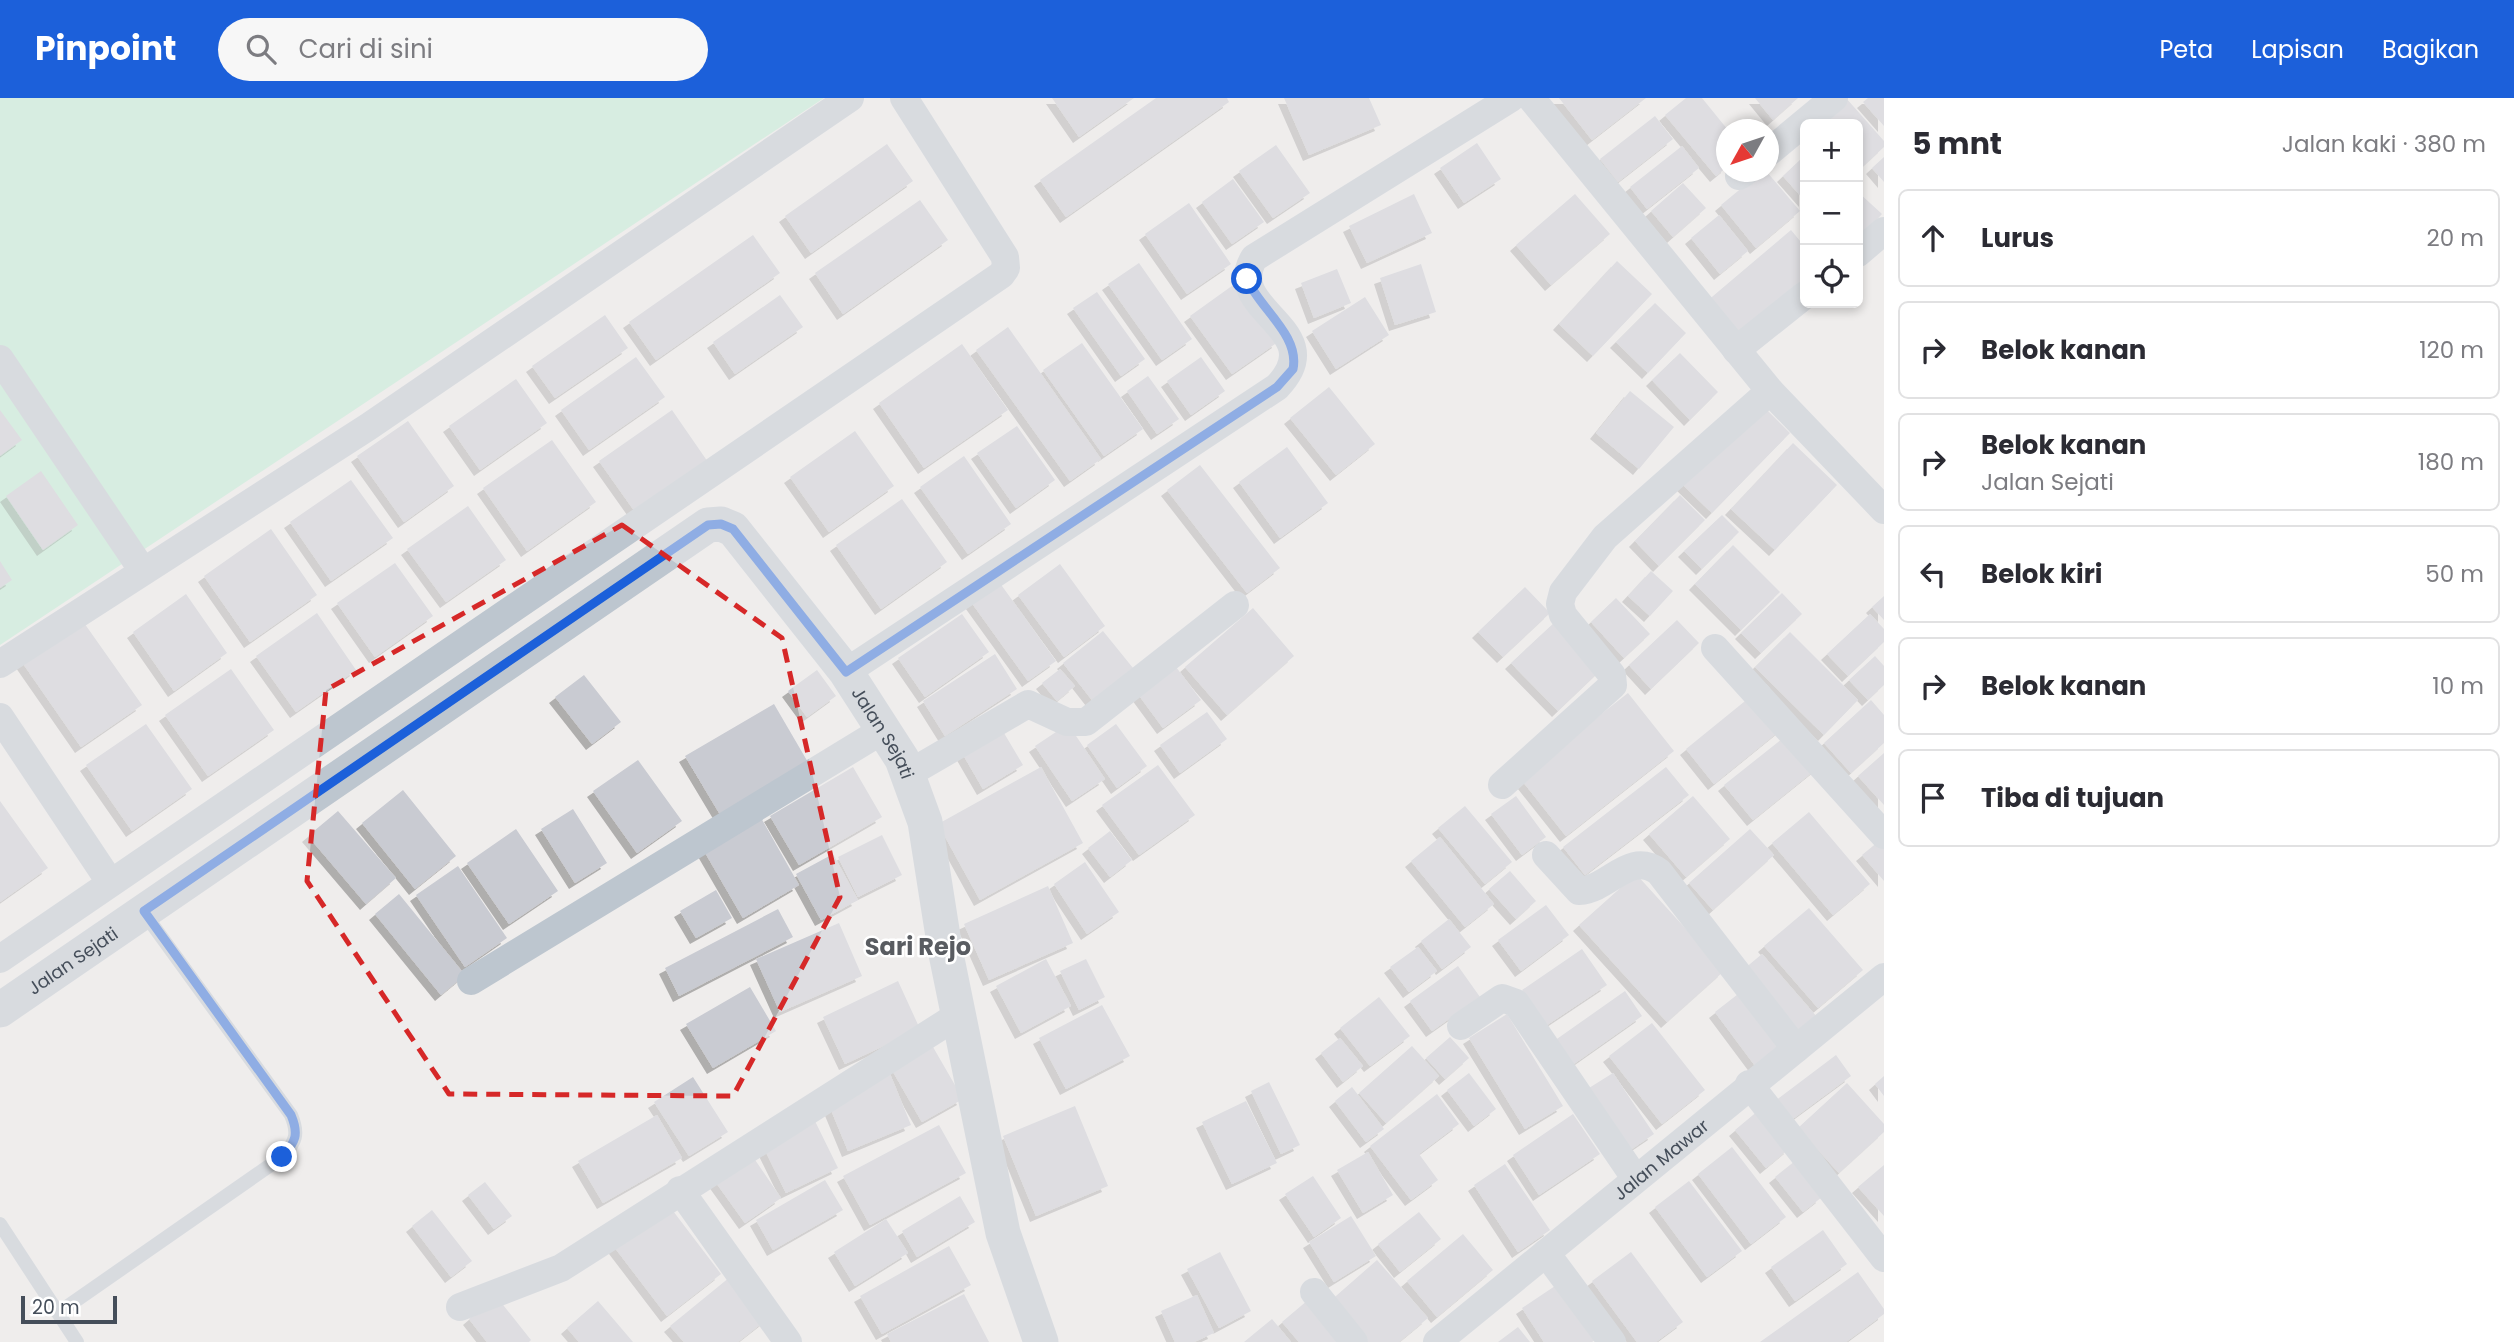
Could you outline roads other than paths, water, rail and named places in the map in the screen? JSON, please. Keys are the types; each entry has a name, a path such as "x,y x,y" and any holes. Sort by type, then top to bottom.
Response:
{"street":[{"path":"0,664 380,419 850,98"},
{"path":"0,959 1001,275 1006,268 1004,257 904,98"},
{"path":"846,672 1277,387 1293,369 1295,359 1287,336 1254,295 1247,279 1247,270 1254,258 1511,98"},
{"path":"1531,98 1770,391 1884,510"},
{"path":"1779,144 1835,98"},
{"path":"1863,249 1884,232"},
{"path":"1736,351 1800,299"},
{"path":"0,359 143,570"},
{"path":"1502,785 1613,685 1612,675 1563,615 1560,604 1563,592 1605,537 1770,391"},
{"name":"Jalan Sejati","path":"0,1010 708,525 721,524 733,529 846,672 908,774 925,822 945,949 1003,1233 1041,1342"},
{"path":"908,774 1028,704 1036,705 1067,722 1086,722 1235,605"},
{"path":"1715,648 1884,835"},
{"path":"0,717 110,882"},
{"path":"471,981 883,730"},
{"path":"1546,855 1579,891 1590,890 1637,863 1649,864 1660,872 1796,1049"},
{"name":"Jalan Mawar","path":"1437,1342 1749,1084 1884,977"},
{"path":"1461,1026 1502,998 1516,1003 1635,1178"},
{"path":"460,1307 561,1268 960,1014"},
{"path":"1749,1084 1884,1258"},
{"path":"680,1190 788,1342"},
{"path":"1546,1253 1612,1342"},
{"path":"1314,1292 1354,1342"}],"lane":[{"path":"58,1313 282,1157 294,1144 298,1131 291,1115 144,911"},
{"path":"0,1224 77,1342"}],"district":[{"name":"Sari Rejo","path":"918,946"}]}
